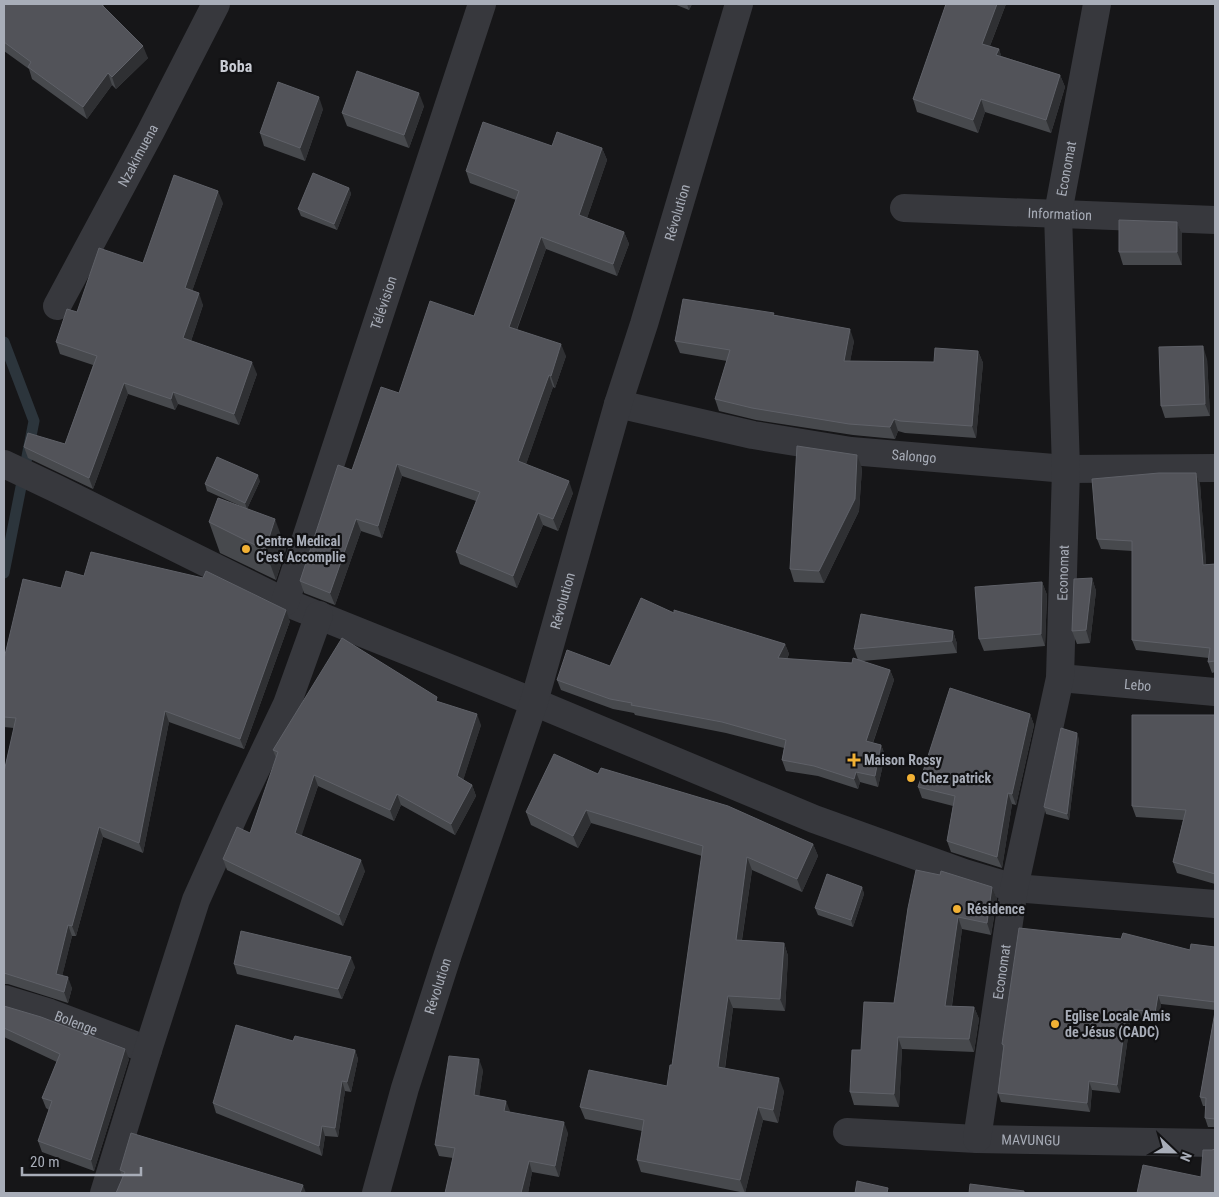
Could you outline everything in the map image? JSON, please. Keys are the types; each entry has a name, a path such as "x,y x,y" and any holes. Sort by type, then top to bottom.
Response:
{"street":[{"name":"Nzakimuena","path":"57,306 152,130 216,4"},
{"name":"Télévision","path":"285,602 482,4"},
{"name":"Révolution","path":"376,1193 405,1088 448,954 534,702 618,404 644,324 739,4"},
{"name":"Economat","path":"977,1139 1014,888 1060,678 1066,469 1058,213 1097,4"},
{"name":"Information","path":"904,208 1215,220"},
{"name":"Salongo","path":"618,404 753,435 851,451 1066,469 1215,468"},
{"path":"4,464 285,602 534,702 814,819 964,873 1014,888 1215,904"},
{"path":"104,1193 196,900 287,704 319,615"},
{"name":"Lebo","path":"1060,678 1215,692"},
{"name":"Bolenge","path":"4,999 50,1013 148,1050"},
{"name":"MAVUNGU","path":"847,1132 977,1139 1215,1143"}],"building":[{"path":"4,4 101,4 143,46 112,77 108,73 83,107 28,67 31,62 4,42"},
{"path":"946,4 997,4 982,44 999,49 996,55 1060,75 1046,120 981,99 973,120 913,99"},
{"path":"357,71 419,93 404,135 342,113"},
{"path":"278,82 319,97 300,148 260,133"},
{"path":"483,122 552,146 557,132 602,148 579,215 624,232 613,264 541,237 509,327 561,344 551,376 549,375 518,461 569,481 553,519 538,513 513,576 456,552 480,492 397,464 378,526 356,519 330,593 300,581 338,465 352,470 381,387 399,393 430,301 474,316 519,191 466,171"},
{"path":"313,173 349,188 334,224 298,209"},
{"path":"174,175 218,191 185,288 199,293 183,338 252,362 234,414 173,392 171,399 124,383 89,478 24,447 28,433 65,444 97,356 56,342 67,309 77,312 99,248 143,263"},
{"path":"1119,220 1177,222 1177,252 1119,252"},
{"path":"683,299 774,313 773,315 850,329 844,361 934,362 935,348 978,351 972,426 894,419 890,427 849,424 752,408 715,399 730,350 675,341"},
{"path":"1203,346 1205,404 1161,406 1159,347"},
{"path":"797,446 857,455 855,499 819,571 790,569"},
{"path":"217,457 258,475 245,503 205,484"},
{"path":"1159,473 1196,473 1203,565 1215,564 1215,661 1208,662 1210,648 1132,640 1132,541 1097,539 1092,479"},
{"path":"218,498 275,519 265,550 209,522"},
{"path":"91,552 203,578 206,571 286,610 240,739 165,711 139,843 99,827 72,926 68,925 56,974 68,977 64,992 4,973 4,772 16,718 4,717 4,659 23,579 61,588 66,571 84,576"},
{"path":"1092,578 1086,630 1072,631 1074,579"},
{"path":"1042,582 1041,634 979,639 975,587"},
{"path":"641,598 674,613 674,610 785,644 778,658 852,663 853,658 890,670 866,741 881,745 875,776 856,772 854,779 814,766 782,760 786,740 722,722 631,705 632,703 610,699 557,680 567,650 610,666"},
{"path":"861,614 953,631 952,641 854,649"},
{"path":"342,638 437,697 436,701 477,714 457,776 472,785 451,824 397,794 390,810 314,775 295,833 361,860 339,915 223,859 237,827 250,833 278,752 273,750"},
{"path":"950,688 1030,714 1012,794 1008,793 997,857 947,841 955,796 918,787"},
{"path":"1132,715 1215,715 1215,874 1173,862 1186,810 1132,806"},
{"path":"1061,728 1077,733 1067,814 1044,807"},
{"path":"554,754 598,774 601,768 728,806 813,844 797,879 747,857 736,940 784,943 780,999 728,996 718,1067 779,1078 773,1110 758,1107 740,1180 637,1160 644,1120 580,1107 589,1070 667,1086 670,1065 672,1065 703,846 586,810 573,836 526,812"},
{"path":"916,870 940,875 941,871 992,887 987,923 958,917 945,1006 974,1007 969,1039 898,1037 894,1094 850,1092 852,1050 861,1050 864,1002 894,1003 908,908"},
{"path":"827,874 862,887 851,920 815,908"},
{"path":"1019,928 1121,939 1123,933 1190,950 1191,944 1215,947 1215,1002 1158,995 1155,1013 1127,1008 1117,1085 1089,1081 1087,1103 998,1093 1004,1045 1002,1044"},
{"path":"241,931 351,957 338,989 234,964"},
{"path":"4,1006 41,1017 125,1049 91,1160 38,1141 52,1101 42,1098 60,1054 4,1028"},
{"path":"1215,1012 1215,1119 1205,1118 1206,1098 1200,1097"},
{"path":"236,1025 293,1041 295,1036 355,1050 347,1082 342,1081 335,1128 322,1126 319,1146 213,1103"},
{"path":"449,1056 479,1059 474,1095 506,1101 504,1111 564,1122 555,1166 529,1161 521,1193 445,1193 455,1148 435,1145"},
{"path":"131,1133 303,1185 300,1193 116,1193 125,1172 120,1170"},
{"path":"1215,1149 1215,1193 1137,1193 1143,1165 1201,1177 1203,1150"},
{"path":"857,1181 888,1188 887,1193 855,1193"},
{"path":"970,1184 1024,1191 1024,1193 969,1193"}],"waterway":[{"path":"4,342 34,421 4,573"}],"place":[{"name":"Centre Medical C'est Accomplie","path":"246,549"},
{"name":"Maison Rossy","path":"854,760"},
{"name":"Chez patrick","path":"911,778"},
{"name":"Résidence","path":"957,909"},
{"name":"Eglise Locale Amis de Jésus (CADC)","path":"1055,1024"}],"district":[{"name":"Boba","path":"236,66"}]}
